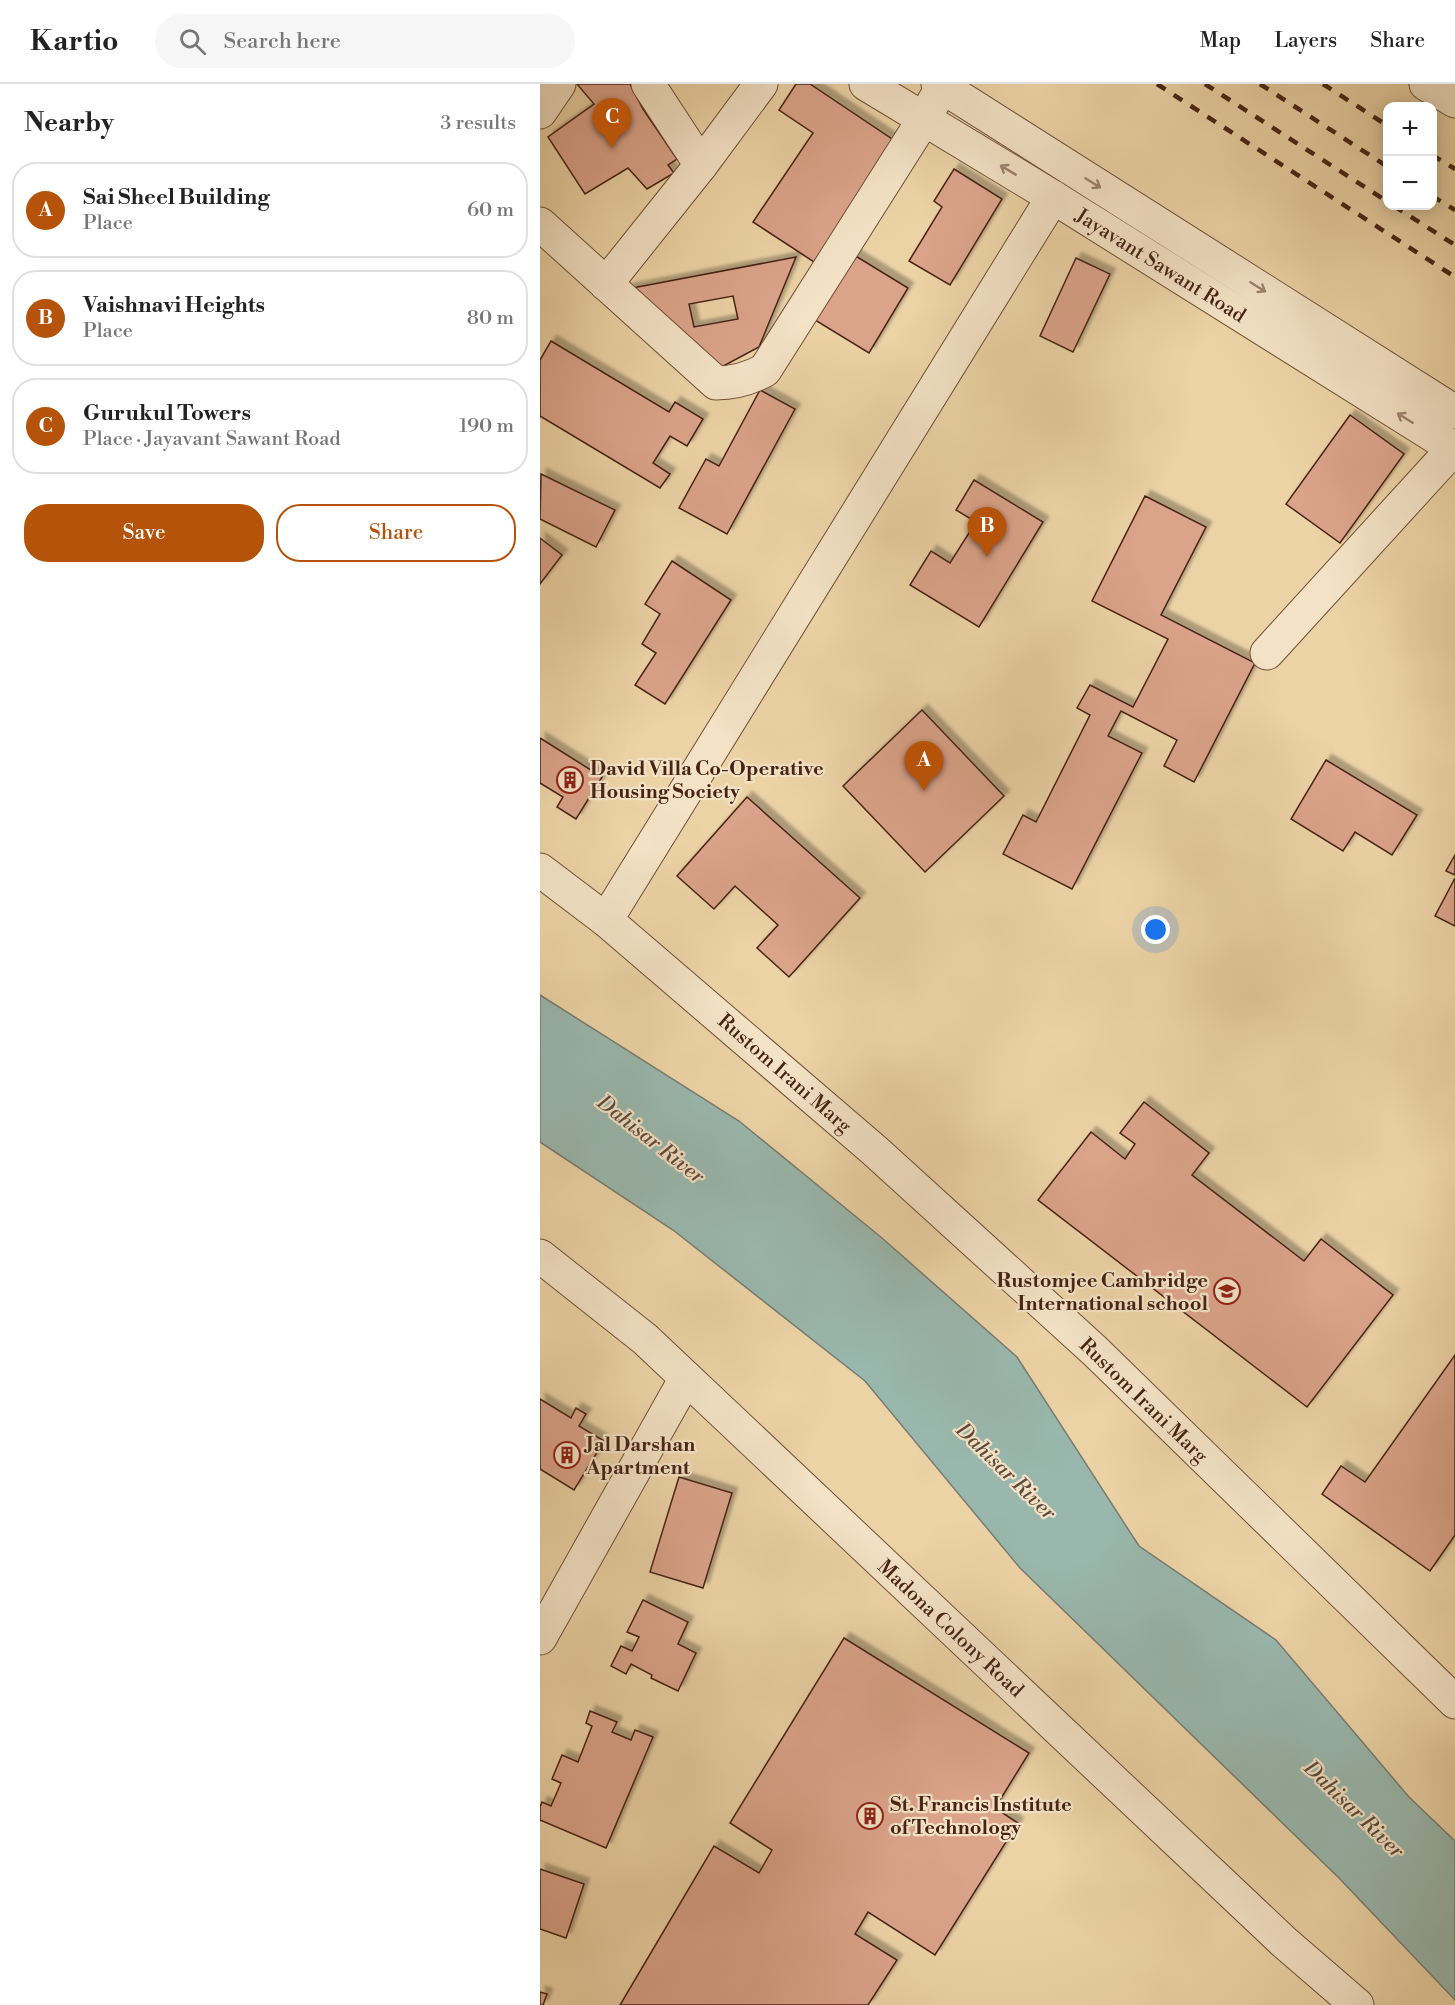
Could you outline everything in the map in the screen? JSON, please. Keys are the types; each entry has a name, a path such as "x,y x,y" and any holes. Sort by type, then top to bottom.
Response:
{"street":[{"path":"540,112 559,84"},
{"path":"648,84 701,165"},
{"path":"606,284 701,165 761,84"},
{"name":"Jayavant Sawant Road","path":"866,84 1053,197 1454,449"},
{"path":"1426,84 1455,101"},
{"path":"540,224 716,383 750,379 765,370 924,119 940,85"},
{"name":"Jayavant Sawant Road","path":"940,85 1455,412"},
{"path":"606,920 1053,197"},
{"path":"1266,653 1454,449"},
{"name":"Rustom Irani Marg","path":"540,870 606,920 874,1150 1095,1351 1455,1702"},
{"name":"Madona Colony Road","path":"540,1256 645,1339 1275,1934 1357,2005"},
{"path":"540,1638 687,1378"}],"water":[{"name":"Dahisar River","path":"540,995 739,1121 882,1238 1017,1357 1139,1546 1276,1640 1409,1797 1455,1841 1455,2000 1339,1878 1020,1568 865,1381 673,1230 540,1142"}],"building":[{"path":"577,84 630,84 643,109 677,159 668,165 674,173 647,189 628,168 585,194 548,137 594,104"},
{"path":"796,84 810,84 895,141 814,262 753,222 813,133 779,110"},
{"path":"954,169 1002,199 950,285 909,261 942,207 934,201"},
{"path":"854,255 908,288 869,353 815,320"},
{"path":"796,257 759,347 714,371 627,289","holes":["733,296 738,319 694,327 689,304"]},
{"path":"1076,258 1110,274 1073,352 1040,336"},
{"path":"551,341 669,412 675,402 703,419 687,446 670,436 653,463 670,474 660,488 540,416 540,360"},
{"path":"760,390 795,409 727,534 679,508 706,459 719,466"},
{"path":"1350,415 1404,454 1340,543 1286,504"},
{"path":"541,474 615,510 596,547 540,519"},
{"path":"974,480 1043,522 979,627 910,585 931,551 950,563 976,522 956,510"},
{"path":"1145,496 1206,527 1161,615 1255,663 1194,782 1164,766 1177,740 1121,711 1108,736 1142,753 1072,889 1003,854 1023,815 1036,822 1090,715 1077,708 1090,685 1133,707 1168,639 1092,601"},
{"path":"540,538 562,555 540,584"},
{"path":"672,561 731,600 665,704 635,685 656,653 642,644 660,614 645,604"},
{"path":"922,710 1004,796 925,872 843,786"},
{"name":"David Villa Co-Operative Housing Society","path":"540,738 602,777 576,819 557,807 563,797 540,783"},
{"path":"1326,760 1417,815 1392,855 1355,832 1343,851 1291,819"},
{"path":"747,797 860,898 789,977 757,948 778,925 735,886 714,909 677,876"},
{"path":"1455,855 1455,875 1446,871"},
{"path":"1455,878 1455,926 1435,916"},
{"path":"1144,1102 1209,1153 1192,1175 1304,1261 1321,1239 1393,1295 1307,1407 1038,1200 1091,1132 1125,1159 1135,1144 1120,1133"},
{"path":"1455,1355 1455,1535 1430,1571 1322,1494 1341,1466 1365,1482"},
{"name":"Jal Darshan Apartment","path":"540,1399 571,1418 576,1408 586,1414 579,1426 604,1441 574,1490 540,1469"},
{"path":"679,1477 732,1493 703,1588 650,1572"},
{"path":"643,1600 688,1622 678,1644 696,1653 678,1691 651,1678 652,1675 631,1664 626,1674 611,1666 621,1646 632,1651 639,1637 627,1632"},
{"name":"St. Francis Institute of Technology","path":"844,1638 1029,1753 995,1808 1018,1823 935,1955 868,1912 855,1934 897,1960 868,2005 620,2005 714,1846 759,1873 772,1850 730,1823"},
{"path":"590,1711 617,1722 612,1732 631,1740 635,1730 653,1737 606,1848 540,1820 542,1802 551,1806 561,1783 552,1779 562,1755 578,1762 592,1726 586,1723"},
{"path":"540,1869 584,1884 566,1938 540,1929"},
{"path":"540,1992 547,1994 543,2005 540,2005"}],"railway":[{"path":"1157,84 1455,277"},
{"path":"1205,84 1383,199"},
{"path":"1260,84 1383,164"},
{"path":"1323,84 1383,123"},
{"path":"1434,156 1455,169"},
{"path":"1437,199 1455,210"},
{"path":"1400,210 1455,245"}],"place":[{"name":"Gurukul Towers","path":"612,148"},
{"name":"Vaishnavi Heights","path":"987,557"},
{"name":"David Villa Co-Operative Housing Society","path":"570,780"},
{"name":"Sai Sheel Building","path":"924,791"},
{"name":"Rustomjee Cambridge International school","path":"1227,1291"},
{"name":"Jal Darshan Apartment","path":"567,1455"},
{"name":"St. Francis Institute of Technology","path":"870,1816"}]}
